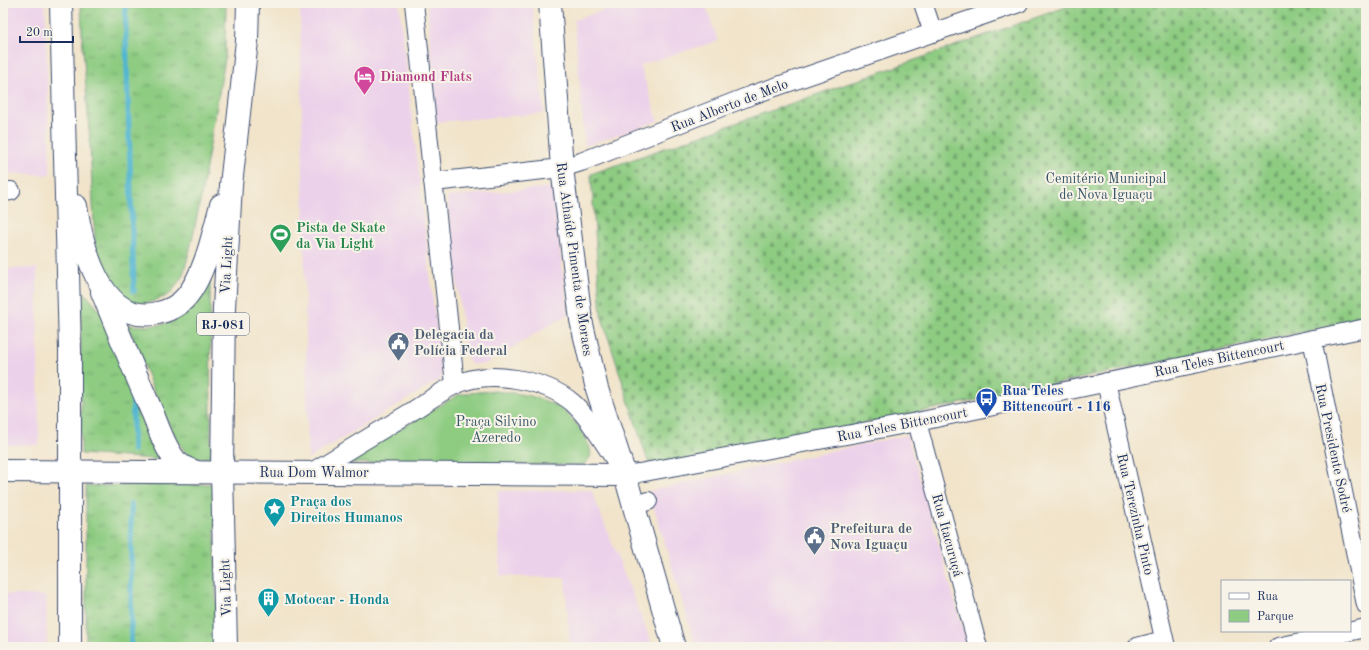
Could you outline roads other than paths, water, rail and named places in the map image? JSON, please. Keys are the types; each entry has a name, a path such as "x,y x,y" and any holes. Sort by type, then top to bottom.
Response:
{"main road":[{"path":"61,3 70,350 70,647"},
{"name":"Via Light","path":"226,647 222,472 224,308 231,185 247,41 248,3"},
{"name":"Rua Athaíde Pimenta de Moraes","path":"550,3 562,168 581,320 586,347 597,389 638,489 674,647"},
{"path":"64,118 77,214 88,257 149,406 168,448 175,460 187,469 194,471"},
{"path":"96,276 102,287 115,302 131,312 144,314 160,313 181,302 192,289 202,268 234,161"},
{"name":"Rua Dom Walmor","path":"3,471 70,470 312,472 638,489"}],"street":[{"path":"414,3 455,384"},
{"path":"922,3 933,33"},
{"name":"Rua Alberto de Melo","path":"433,182 562,168 581,162 752,95 1020,3"},
{"name":"Rua Teles Bittencourt","path":"638,489 918,422 1366,328"},
{"name":"Rua Presidente Sodré","path":"1312,339 1366,605"},
{"path":"312,472 455,384 484,377 525,381 551,389 574,404 638,489"},
{"name":"Rua Terezinha Pinto","path":"1106,382 1165,644"},
{"name":"Rua Itacuruçá","path":"918,422 978,647"},
{"path":"1351,631 1366,628"},
{"path":"1278,647 1347,632"},
{"path":"1137,647 1165,644"}],"waterway":[{"path":"125,3 134,291"},
{"path":"133,389 133,450"},
{"path":"131,504 131,647"}],"place":[{"name":"Diamond Flats","path":"365,96"},
{"name":"Pista de Skate da Via Light","path":"281,254"},
{"name":"Delegacia da Polícia Federal","path":"399,362"},
{"name":"Rua Teles Bittencourt - 116","path":"986,418"},
{"name":"Praça dos Direitos Humanos","path":"274,528"},
{"name":"Prefeitura de Nova Iguaçu","path":"814,556"},
{"name":"Motocar - Honda","path":"269,618"}],"park label":[{"name":"Cemitério Municipal de Nova Iguaçu","path":"1106,186"},
{"name":"Praça Silvino Azeredo","path":"496,430"}]}
